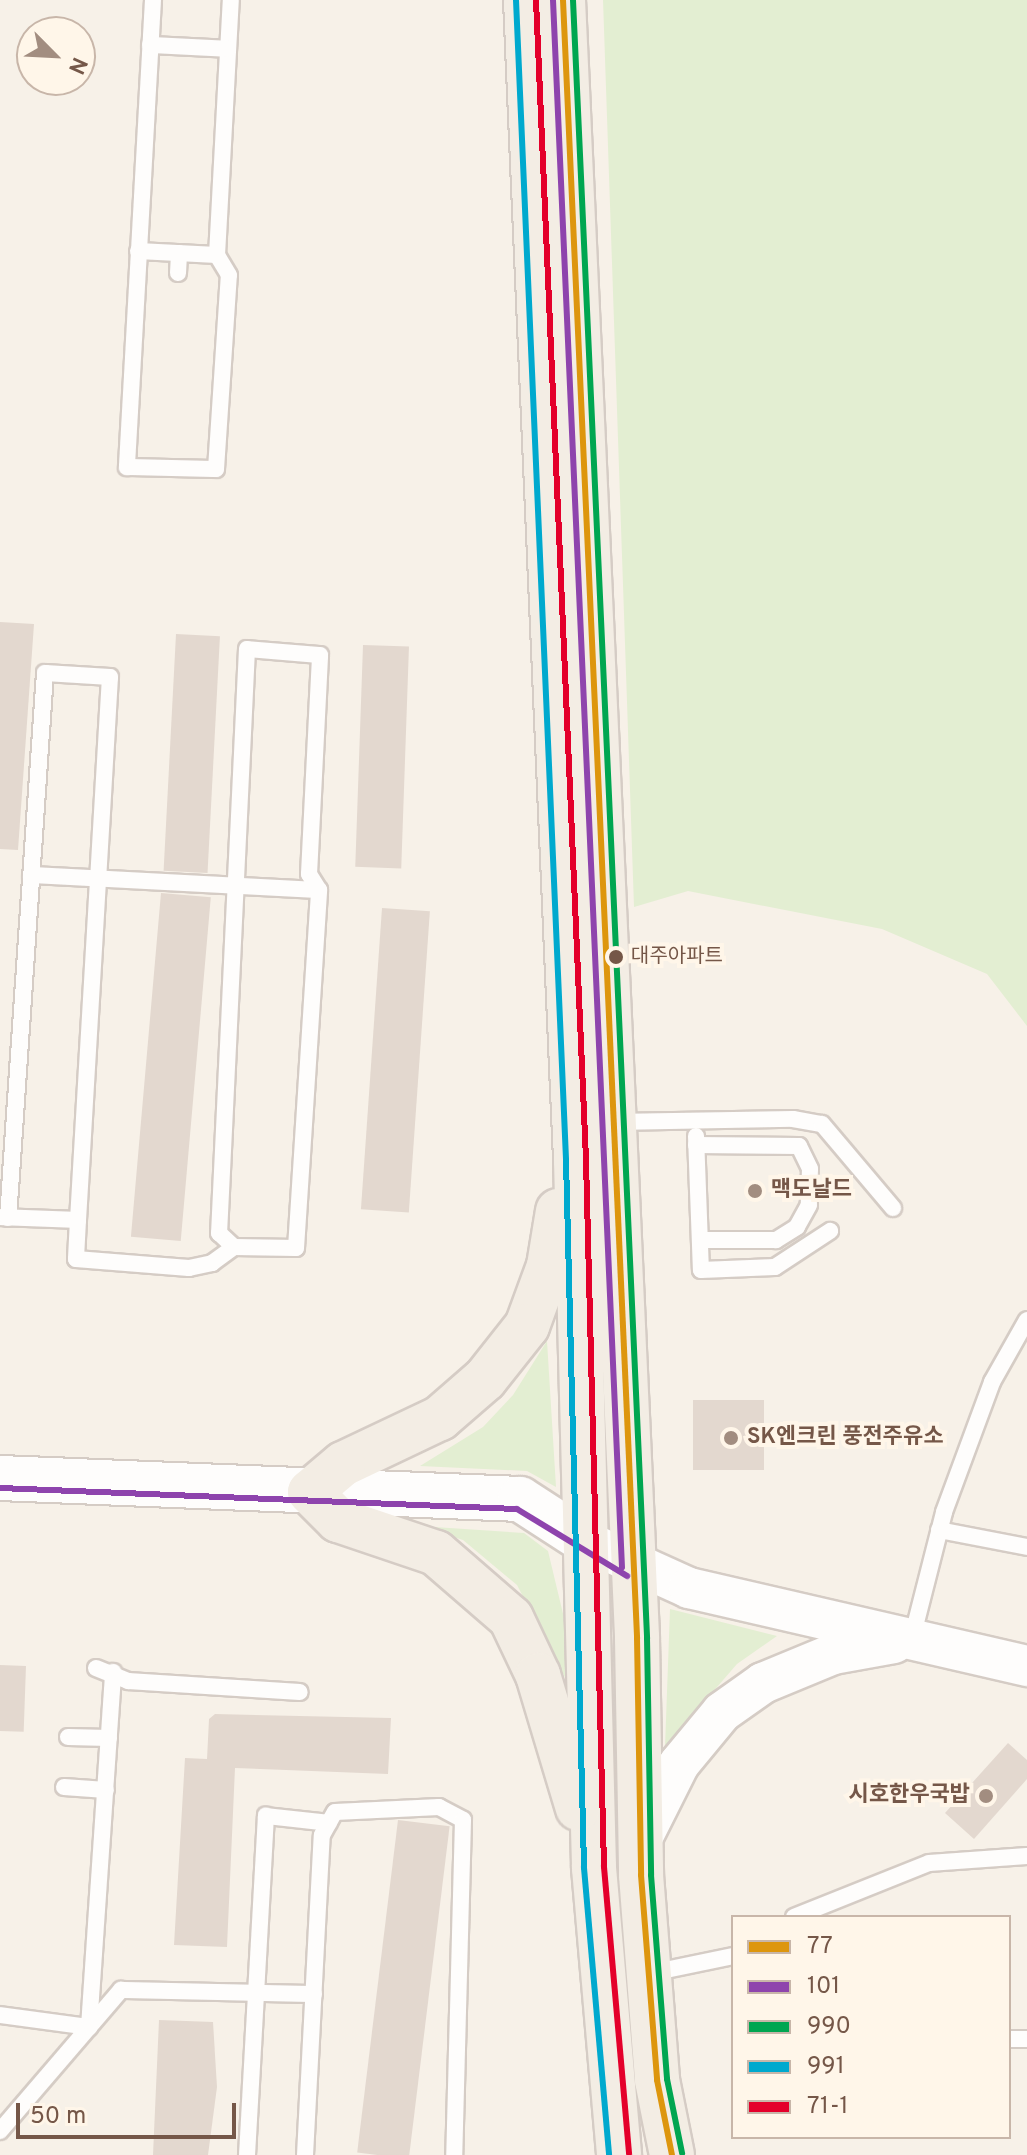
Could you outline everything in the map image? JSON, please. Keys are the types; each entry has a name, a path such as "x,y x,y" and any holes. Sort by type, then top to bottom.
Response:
{"main road":[{"path":"526,0 576,1160 594,1868 619,2155"},
{"path":"563,0 632,1567 641,1840 657,2080 672,2155"},
{"path":"310,1492 343,1464 440,1418 485,1379 527,1326 576,1160"},
{"path":"0,1478 520,1499 585,1541"},
{"path":"310,1492 338,1520 436,1553 468,1574 511,1618 538,1675 594,1868"}],"street":[{"path":"585,1541 632,1567 694,1589 1027,1666"},
{"path":"641,1840 679,1764 722,1712 763,1683 833,1654 911,1639"}],"lane":[{"path":"153,0 127,467 216,469 229,275 217,255 231,0"},
{"path":"150,45 188,54 228,49"},
{"path":"138,251 217,255"},
{"path":"178,273 179,253"},
{"path":"78,1220 4,1218 45,673 110,677 76,1259 189,1268 212,1263 234,1247 296,1248 319,890 309,874 320,655 247,649 219,1233 234,1247"},
{"path":"31,875 319,890"},
{"path":"695,1121 701,1270 775,1267 830,1231"},
{"path":"612,1122 822,1124 893,1208"},
{"path":"696,1145 799,1146 810,1169 809,1205 797,1227 776,1240 701,1240"},
{"path":"911,1639 939,1530 992,1382 1027,1320"},
{"path":"939,1530 1027,1547"},
{"path":"96,1668 113,1672 128,1681 300,1692"},
{"path":"89,2027 113,1672"},
{"path":"68,1737 109,1738"},
{"path":"64,1787 106,1790"},
{"path":"305,2155 322,1835 335,1812 439,1807 463,1820 454,2155"},
{"path":"247,2155 266,1816 329,1823"},
{"path":"799,1915 929,1863 1027,1856"},
{"path":"649,1973 731,1956"},
{"path":"0,2131 121,1990 256,1998 314,1994"},
{"path":"0,2015 89,2027"}],"green space":[{"path":"603,0 1027,0 1027,1026 987,974 882,929 688,891 634,907"},
{"path":"547,1341 556,1487 527,1471 420,1466 483,1427 513,1395"},
{"path":"419,1526 524,1533 548,1551 565,1622 569,1685 517,1585 463,1540"},
{"path":"670,1609 777,1636 737,1664 665,1747"}],"building":[{"path":"0,622 34,624 18,850 0,849"},
{"path":"176,634 220,636 208,873 164,871"},
{"path":"363,645 409,647 401,868 355,867"},
{"path":"161,893 211,897 181,1241 131,1237"},
{"path":"382,908 430,911 409,1213 361,1209"},
{"path":"693,1400 764,1400 764,1470 693,1470"},
{"path":"0,1665 26,1666 24,1732 0,1731"},
{"path":"215,1714 391,1718 388,1774 235,1768 227,1947 174,1945 185,1758 207,1759 209,1719"},
{"name":"시호한우국밥","path":"1008,1743 1027,1760 1027,1779 974,1839 945,1813"},
{"path":"398,1820 450,1826 409,2155 357,2153"},
{"path":"159,2020 213,2022 217,2087 208,2155 153,2155"}],"transit line":[{"name":"991","path":"516,0 566,1160 584,1868 609,2155"},
{"name":"71-1","path":"536,0 586,1160 604,1867 629,2154"},
{"name":"101","path":"553,0 622,1567"},
{"name":"77","path":"563,0 637,1638 641,1875 657,2080 672,2155"},
{"name":"990","path":"573,0 647,1638 651,1875 667,2079 682,2153"},
{"name":"101","path":"0,1488 517,1509 627,1576"}],"place":[{"name":"대주아파트","path":"616,957"},
{"name":"맥도날드","path":"755,1191"},
{"name":"SK엔크린 풍전주유소","path":"731,1438"},
{"name":"시호한우국밥","path":"986,1796"}]}
